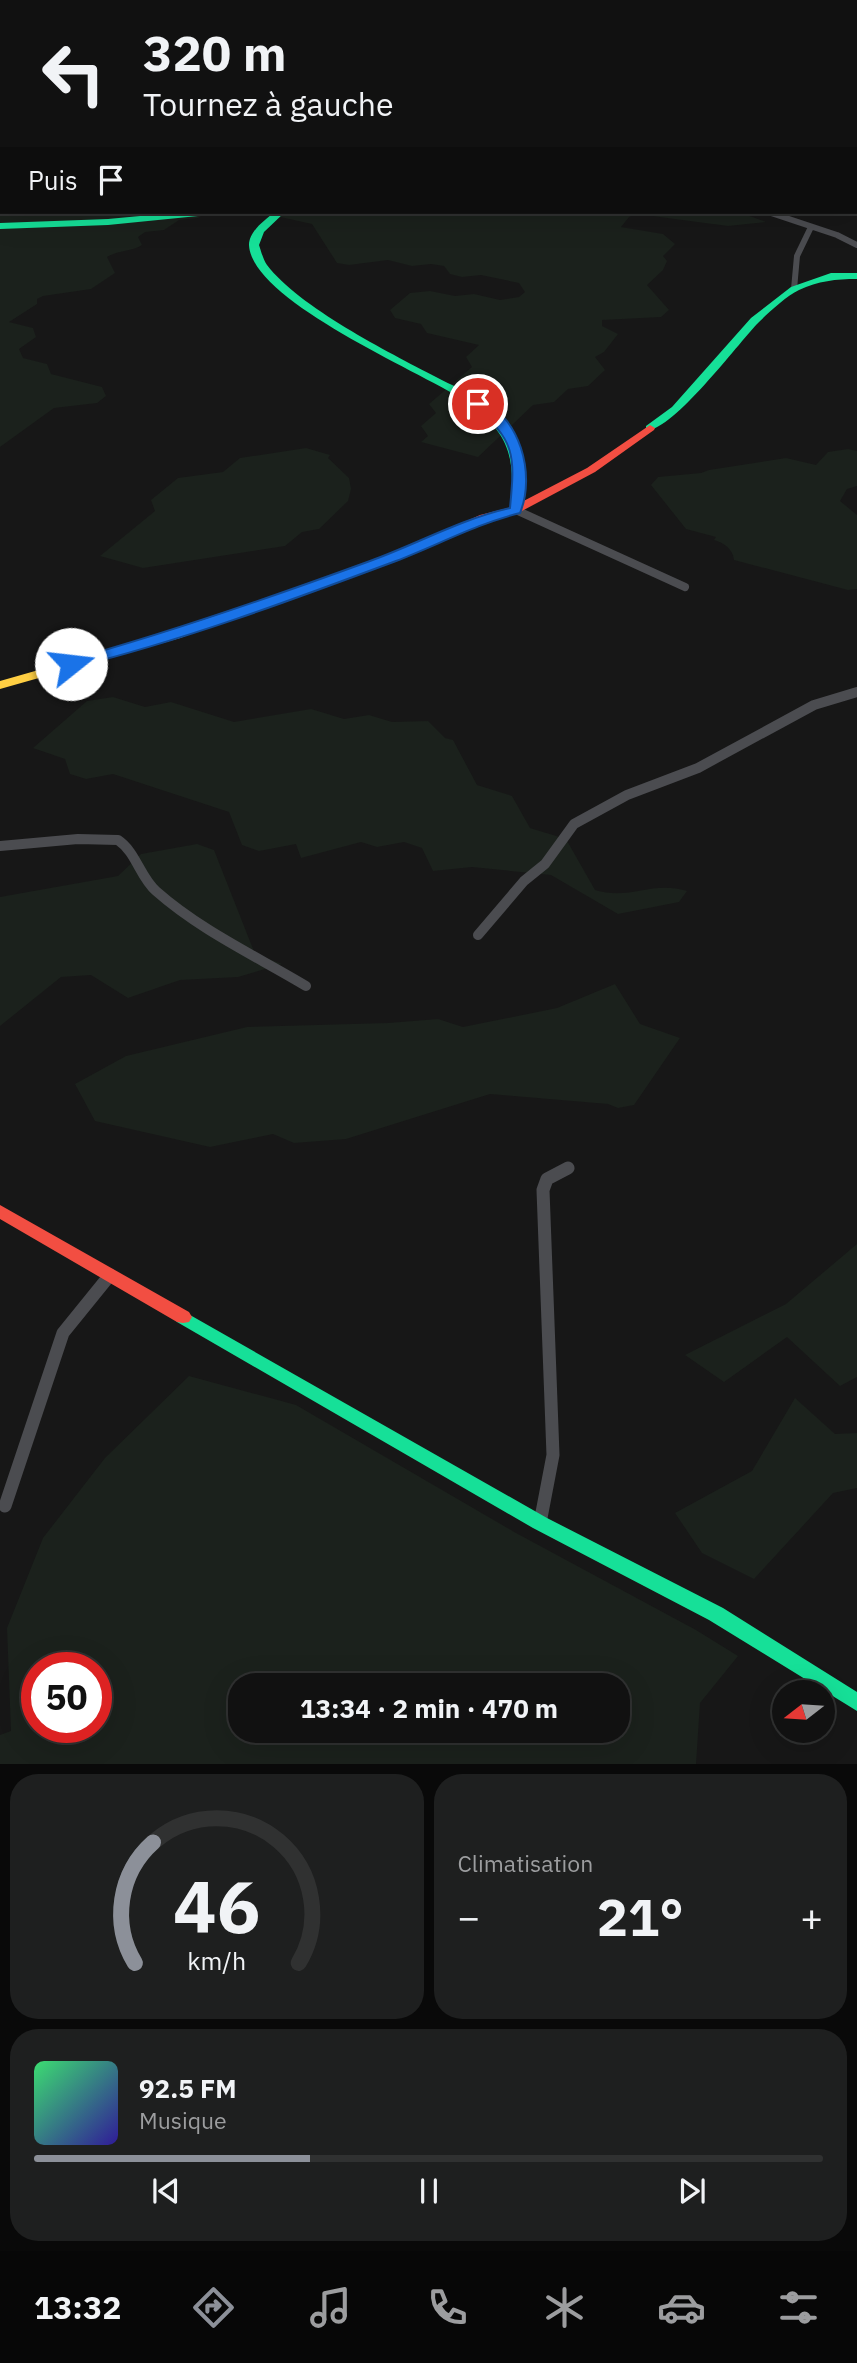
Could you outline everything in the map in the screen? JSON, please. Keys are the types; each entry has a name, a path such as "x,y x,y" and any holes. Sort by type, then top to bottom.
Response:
{"main road":[{"path":"0,226 108,222 188,214"},
{"path":"278,214 256,237 254,252 263,267 281,287 306,307 467,397 499,421 514,443 520,468 516,510"},
{"path":"0,685 176,635 374,564 484,517 516,510 583,475 676,409 755,320 794,289 817,279 857,276"},
{"path":"0,1211 540,1522 716,1614 857,1702"}],"street":[{"path":"774,214 857,245"},
{"path":"794,289 792,272 804,235 811,227"},
{"path":"516,510 685,587"},
{"path":"478,935 524,881 545,864 574,824 627,795 698,768 814,705 857,692"},
{"path":"0,846 103,838 120,840 127,847 145,882 167,900 306,986"},
{"path":"540,1522 553,1455 543,1190 547,1179 568,1168"},
{"path":"5,1506 63,1333 110,1275"}],"shaded area":[{"path":"0,214 204,214 198,218 179,220 164,230 145,232 138,237 142,245 107,257 115,273 91,289 43,296 37,299 37,304 9,322 33,328 36,337 19,349 23,358 47,364 51,374 102,387 106,396 97,403 54,408 0,447"},
{"path":"267,214 637,214 629,217 621,227 663,234 675,244 663,256 667,261 663,270 647,285 669,310 661,317 602,320 602,326 618,334 604,352 595,357 605,370 588,386 568,389 554,402 533,405 478,457 421,442 428,436 421,426 436,413 429,404 472,367 466,357 479,345 427,333 421,324 395,318 390,310 410,293 430,291 455,296 474,294 500,300 519,297 525,292 519,283 481,275 462,277 450,274 444,266 431,264 412,266 388,260 349,265 337,263 312,224"},
{"path":"637,214 744,214 766,222 728,226"},
{"path":"306,448 330,455 328,458 349,478 351,489 348,501 319,529 302,532 285,546 143,568 100,556 155,511 151,500 178,478 223,472 240,458"},
{"path":"848,449 857,451 857,486 847,489 840,501 857,515 857,589 848,590 734,560 727,547 714,540 716,537 686,529 651,485 658,477 701,473 786,458 816,465 828,452"},
{"path":"113,697 145,707 171,702 234,722 311,709 344,719 369,715 392,722 428,721 445,738 453,740 477,785 512,796 530,828 566,839 595,890 620,893 674,888 687,891 679,902 618,914 551,875 472,867 433,871 422,848 404,842 377,847 361,842 301,858 296,844 259,851 242,845 229,812 113,774 86,779 70,774 65,759 33,748 87,701"},
{"path":"197,844 214,850 255,954 282,964 238,977 180,980 128,998 91,975 61,977 0,1026 0,897 118,876 141,854"},
{"path":"615,984 640,1024 680,1038 634,1105 618,1108 608,1104 490,1094 346,1139 294,1143 273,1134 210,1147 95,1121 75,1084 126,1056 247,1027 438,1019 463,1027 557,1008"},
{"path":"857,1244 857,1377 840,1386 787,1337 724,1382 685,1355 786,1304"},
{"path":"189,1376 296,1405 516,1533 696,1630 738,1656 700,1703 696,1764 0,1764 0,1735 11,1731 7,1628 43,1538 105,1458"},
{"path":"795,1398 835,1434 857,1433 857,1488 833,1493 754,1579 702,1553 675,1513 752,1471"}],"traffic: fast":[{"path":"0,226 108,222 188,214"},
{"path":"278,214 264,226 255,240 254,245 261,264 282,286 349,333 478,404 491,416 509,439 514,451 518,477 516,510"},
{"path":"650,428 676,409 755,320 794,289 831,276 857,276"},
{"path":"183,1317 540,1523 716,1614 857,1702"}],"traffic: slow":[{"path":"0,685 176,635 393,557"}],"traffic: jam":[{"path":"393,557 484,517 516,510 591,470 650,428"},
{"path":"0,1211 183,1317"}],"route":[{"path":"71,664 176,635 260,606 395,556 484,517 516,510 520,468 514,443 499,421 478,404"}]}
